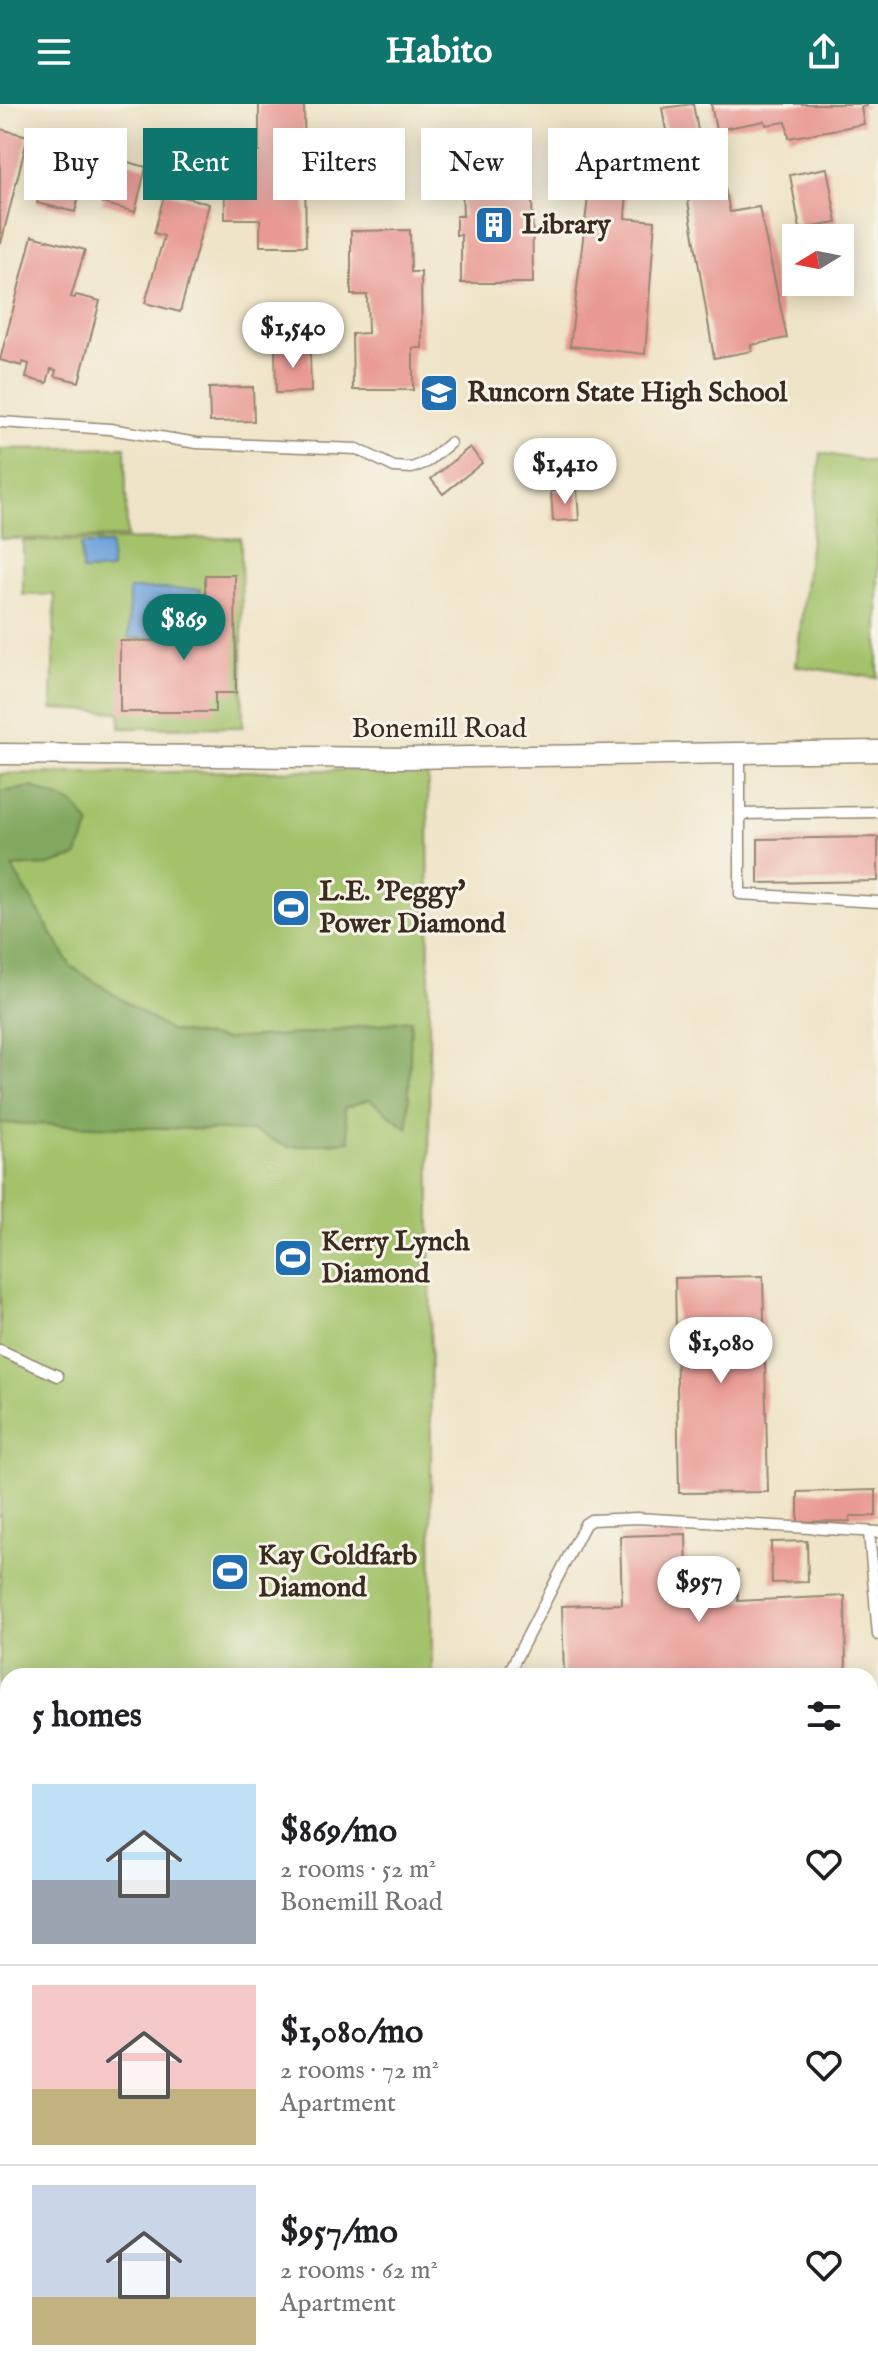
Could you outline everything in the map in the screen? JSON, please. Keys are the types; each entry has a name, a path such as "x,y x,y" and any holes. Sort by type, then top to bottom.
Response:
{"street":[{"name":"Bonemill Road","path":"0,754 389,758 878,751"}],"lane":[{"path":"0,422 110,429 197,443 357,449 394,467 412,468 427,462 450,443"},
{"path":"878,751 878,766"},
{"path":"740,754 740,894 878,902"},
{"path":"740,814 878,812"},
{"path":"0,1350 58,1376"},
{"path":"511,1668 585,1524 591,1520 637,1518 874,1532 878,1635"}],"green space":[{"path":"125,447 127,537 0,539 0,449"},
{"path":"821,453 878,463 878,678 796,666"},
{"path":"241,538 243,727 120,728 120,712 52,709 55,595 23,595 23,541"},
{"path":"428,769 432,1668 0,1668 0,774"},
{"path":"32,787 74,804 90,825 76,857 48,865 12,867 71,966 170,1031 225,1039 304,1034 411,1020 408,1128 369,1099 344,1108 350,1141 288,1147 253,1131 0,1123 0,792"}],"water":[{"path":"81,544 111,544 111,570 82,571"},
{"path":"129,589 200,589 200,638 129,638"}],"building":[{"path":"259,104 304,104 304,128 273,128 273,200 305,200 306,246 260,246 260,219 225,219 225,200 257,200"},
{"path":"693,104 698,128 666,128 662,108"},
{"path":"711,104 867,104 861,107 864,124 789,138 786,122 766,125 765,121 716,128"},
{"path":"0,129 24,135 24,152 0,243"},
{"path":"127,162 143,166 135,212 102,203 103,200 127,200"},
{"path":"827,168 837,223 799,224 790,175"},
{"name":"Library","path":"532,184 533,283 461,283 461,235 456,235 456,216 463,216 462,200 532,200"},
{"path":"38,200 78,200 75,212 37,203"},
{"path":"163,200 194,200 209,204 180,312 145,303 164,236 154,233"},
{"path":"588,200 626,200 625,218 655,221 645,354 570,346"},
{"path":"688,200 728,200 730,212 759,207 787,338 751,345 752,351 714,358"},
{"path":"410,230 411,272 421,272 422,348 413,348 413,390 353,390 352,334 368,333 367,295 351,295 351,231"},
{"path":"32,236 85,250 71,297 75,298 76,295 100,301 79,382 55,376 56,370 51,369 47,383 26,378 29,364 23,362 22,366 0,360"},
{"path":"310,348 311,392 276,393 275,349"},
{"path":"253,387 254,421 210,422 209,388"},
{"path":"470,447 482,463 443,494 431,479"},
{"path":"577,490 579,520 553,521 551,491"},
{"path":"205,575 235,575 236,693 215,693 215,712 120,712 120,641 206,640"},
{"path":"878,837 878,881 758,883 758,839"},
{"path":"763,1276 768,1492 679,1493 675,1278"},
{"path":"876,1490 876,1516 850,1516 850,1521 798,1522 798,1492"},
{"path":"686,1534 687,1574 738,1570 738,1601 845,1596 846,1668 564,1668 562,1606 622,1604 620,1536"},
{"path":"807,1541 808,1582 772,1583 771,1542"}],"place":[{"name":"Library","path":"494,225"},
{"name":"Runcorn State High School","path":"439,393"},
{"name":"L.E. 'Peggy' Power Diamond","path":"291,908"},
{"name":"Kerry Lynch Diamond","path":"293,1258"},
{"name":"Kay Goldfarb Diamond","path":"230,1572"}]}
